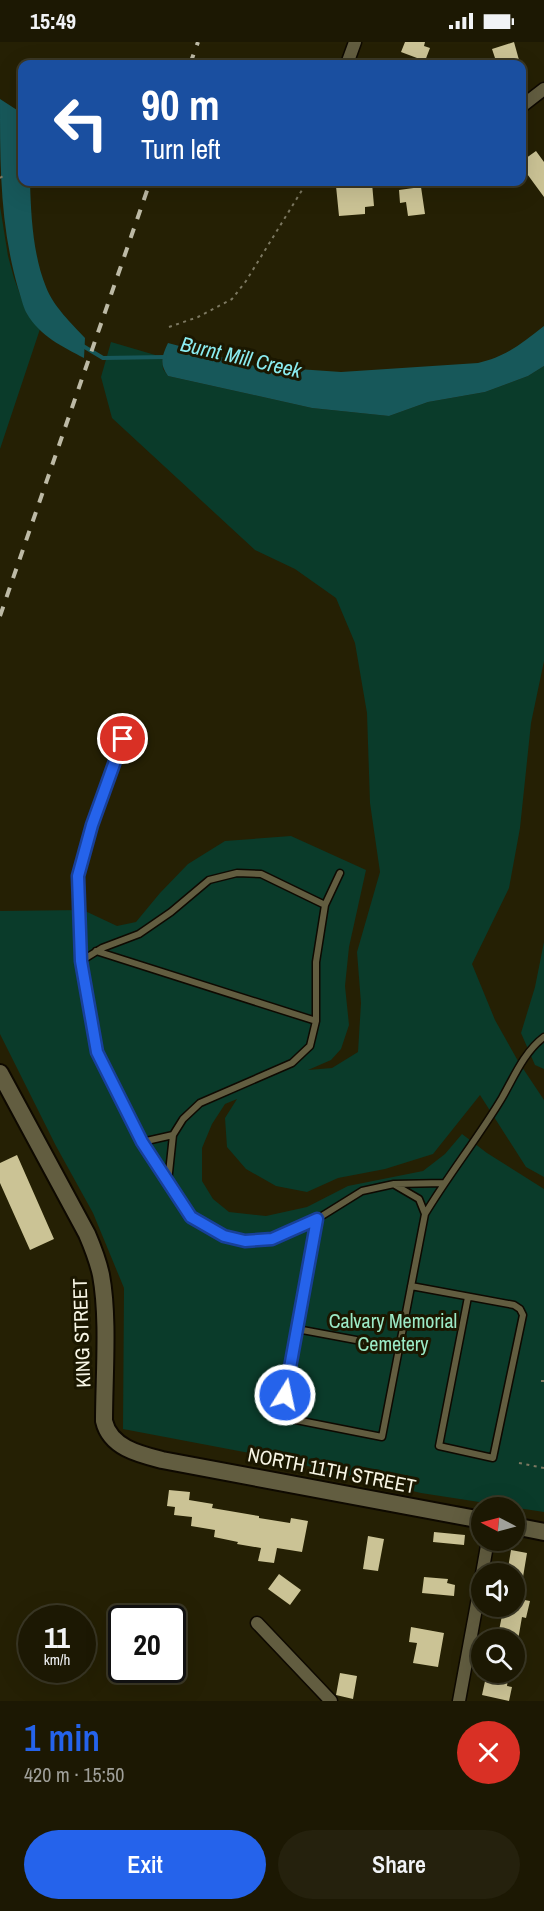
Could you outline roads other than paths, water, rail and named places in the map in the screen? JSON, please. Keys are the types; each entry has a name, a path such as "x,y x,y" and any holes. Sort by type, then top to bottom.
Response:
{"street":[{"path":"348,60 355,42"},
{"path":"526,103 544,89"},
{"name":"KING STREET","path":"0,1073 87,1234 96,1257 101,1276 104,1311 104,1421 107,1431 119,1443 133,1451 174,1462"},
{"name":"NORTH 11TH STREET","path":"174,1462 471,1518"},
{"path":"525,1528 544,1532"},
{"path":"459,1701 474,1617"},
{"path":"257,1623 331,1701"}],"lane":[{"path":"123,739 92,825 78,876 81,961 97,1052 142,1142 191,1217 224,1236 245,1241 272,1239 317,1219 362,1191 394,1184 444,1183"},
{"path":"81,961 96,951 139,934 171,912 209,880 237,873 261,874 326,905"},
{"path":"168,1183 173,1135 183,1119 200,1103 292,1063 309,1046 316,1021 316,962 326,905 340,873"},
{"path":"96,951 316,1021"},
{"path":"317,1219 281,1418 382,1437 425,1214 502,1098 516,1071 544,1037"},
{"path":"142,1142 173,1135"},
{"path":"394,1184 419,1199 425,1214"},
{"path":"411,1286 468,1296 514,1305 523,1315 493,1458 439,1446 468,1296"},
{"path":"297,1329 399,1348"}],"water":[{"path":"0,99 18,112 18,186 30,186 35,249 42,275 53,301 85,338 84,358 60,345 38,329 23,305 12,264 4,218"},
{"path":"544,326 544,366 528,376 485,392 428,402 389,416 312,408 168,376 162,364 168,343 255,366 341,372 478,363 505,353"}],"waterway":[{"name":"Burnt Mill Creek","path":"83,346 103,358 165,357"}],"railway":[{"path":"191,60 198,42"},
{"path":"0,616 149,186"}],"park label":[{"name":"Calvary Memorial Cemetery","path":"393,1332"}]}
